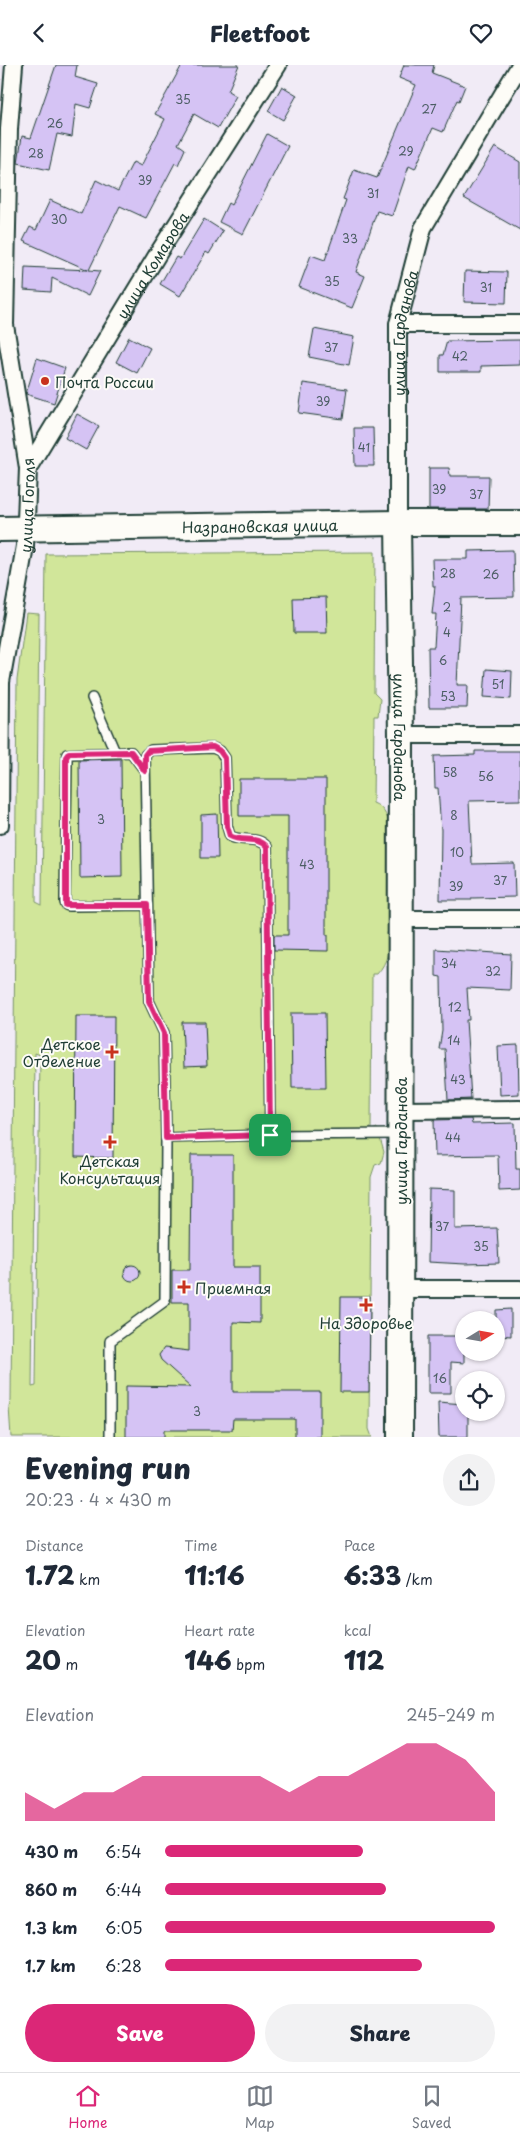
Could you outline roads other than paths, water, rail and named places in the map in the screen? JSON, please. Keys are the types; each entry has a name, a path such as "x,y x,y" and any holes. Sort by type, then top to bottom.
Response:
{"street":[{"name":"улица Гоголя","path":"0,825 1,682 25,546 28,468 2,325 5,129 14,65"},
{"name":"улица Комарова","path":"28,468 158,251 278,65"},
{"name":"улица Гарданова","path":"400,1437 401,735 398,324 423,228 520,65"},
{"path":"398,324 520,324"},
{"name":"Назрановская улица","path":"0,529 520,523"},
{"path":"401,735 520,735"},
{"path":"401,919 520,919"},
{"path":"400,1110 520,1109"},
{"path":"400,1289 520,1289"}],"lane":[{"path":"92,698 115,753"},
{"path":"110,1437 110,1341 165,1301 166,1138 164,1033 149,1001 145,755 149,750 213,747 220,751 225,758 227,831 234,839 258,840 267,847 270,1135"},
{"path":"145,771 132,752 69,753 66,757 66,905 147,905"},
{"path":"166,1138 400,1134"}],"place":[{"name":"Почта России","path":"45,381"},
{"name":"Детское Отделение","path":"112,1052"},
{"name":"Детская Консультация","path":"110,1142"},
{"name":"Приемная","path":"184,1287"},
{"name":"На Здоровье","path":"366,1305"}]}
